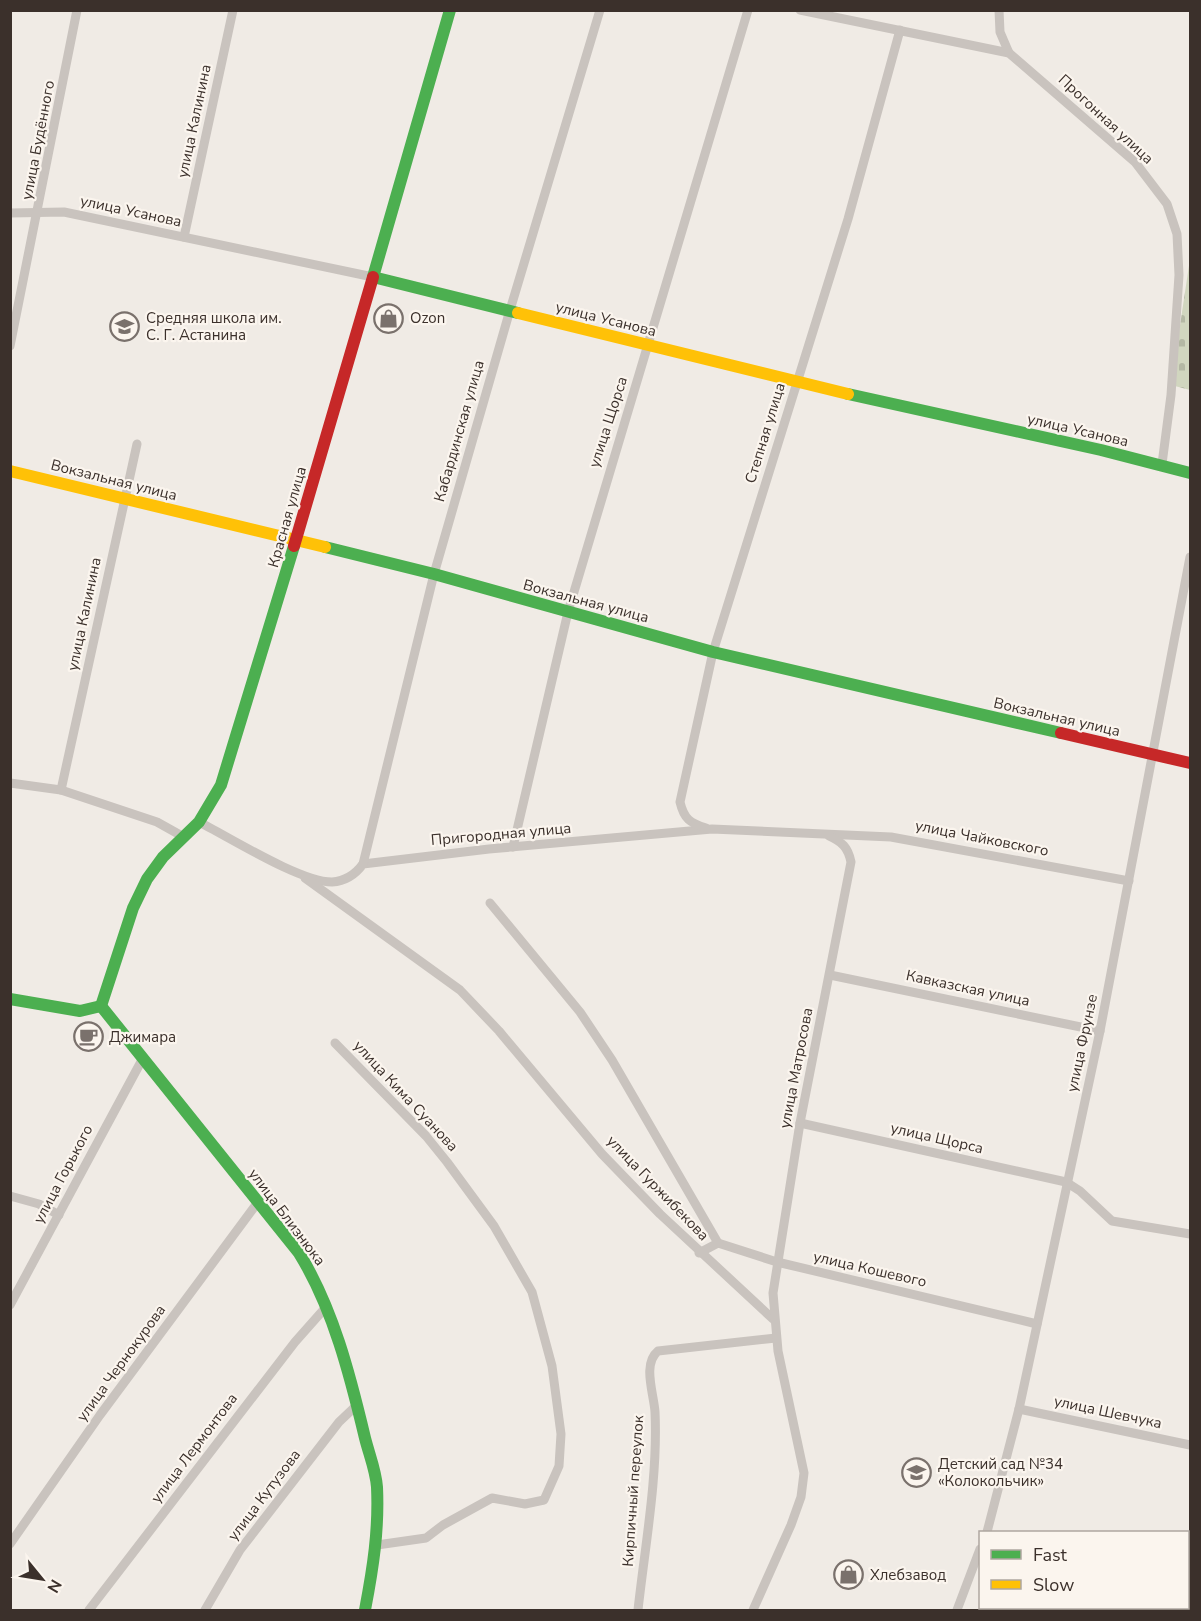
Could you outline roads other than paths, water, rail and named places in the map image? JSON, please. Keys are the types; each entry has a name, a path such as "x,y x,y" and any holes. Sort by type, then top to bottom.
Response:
{"street":[{"name":"улица Будённого","path":"10,346 39,211 77,10"},
{"name":"улица Калинина","path":"184,237 233,10"},
{"name":"Красная улица","path":"101,1006 125,932 142,889 163,857 182,836 199,822 211,804 231,757 450,10"},
{"name":"Кабардинская улица","path":"363,864 434,574 600,10"},
{"name":"улица Щорса","path":"513,847 568,612 602,491 649,346 748,10"},
{"name":"Прогонная улица","path":"800,10 1009,53 1135,162 1167,204 1178,234 1179,275 1171,395 1162,464"},
{"path":"859,22 862,10"},
{"path":"999,10 1000,32 1009,53"},
{"name":"Степная улица","path":"712,829 693,824 683,816 680,802 713,652 848,219 900,30"},
{"name":"улица Усанова","path":"10,213 64,212 373,277 796,383 1162,464 1191,473"},
{"name":"улица Калинина","path":"61,790 137,444"},
{"name":"Вокзальная улица","path":"10,471 434,574 713,652 1191,763"},
{"name":"улица Фрунзе","path":"988,1531 1019,1409 1100,1031 1191,557"},
{"path":"10,783 61,790 157,822 182,836"},
{"name":"Пригородная улица","path":"199,822 299,873 330,882 345,880 356,874 363,864 513,847 712,829 827,835"},
{"name":"улица Чайковского","path":"827,835 891,837 1130,881"},
{"name":"улица Матросова","path":"773,1319 777,1262 800,1123 851,862 849,851 841,842 827,835"},
{"name":"улица Гуржибекова","path":"299,873 460,990 499,1031 603,1154 699,1253 773,1319"},
{"name":"улица Гуржибекова","path":"490,903 580,1012 612,1060 718,1243"},
{"name":"Кавказская улица","path":"830,975 1100,1031"},
{"path":"10,999 80,1011 101,1006"},
{"name":"улица Близнюка","path":"101,1006 299,1253 313,1276 326,1307 357,1405 377,1484 377,1545 365,1611"},
{"name":"улица Кима Суанова","path":"335,1042 426,1136 494,1226 532,1292 552,1366 561,1434 559,1466 544,1500 525,1504 492,1498 443,1525 426,1538 377,1545"},
{"name":"улица Горького","path":"10,1305 143,1058"},
{"name":"улица Щорса","path":"800,1123 1066,1182"},
{"path":"1066,1182 1080,1191 1112,1221 1191,1234"},
{"path":"10,1196 39,1204 59,1215"},
{"name":"улица Чернокурова","path":"10,1544 100,1415 258,1202"},
{"path":"699,1253 718,1243"},
{"name":"улица Кошевого","path":"718,1243 777,1262 1037,1324"},
{"name":"улица Лермонтова","path":"89,1611 295,1342 326,1307"},
{"path":"753,1611 791,1525 801,1497 804,1473 773,1319"},
{"name":"Кирпичный переулок","path":"638,1611 653,1468 655,1413 650,1364 652,1356 658,1351 776,1338"},
{"name":"улица Кутузова","path":"205,1611 240,1550 339,1422 357,1405"},
{"name":"улица Шевчука","path":"1019,1409 1191,1445"},
{"path":"957,1611 979,1554"}],"place":[{"name":"Ozon","path":"389,318"},
{"name":"Средняя школа им. C. Г. Астанина","path":"125,327"},
{"name":"Джимара","path":"88,1037"},
{"name":"Детский сад №34 «Колокольчик»","path":"917,1473"},
{"name":"Хлебзавод","path":"849,1575"}]}
